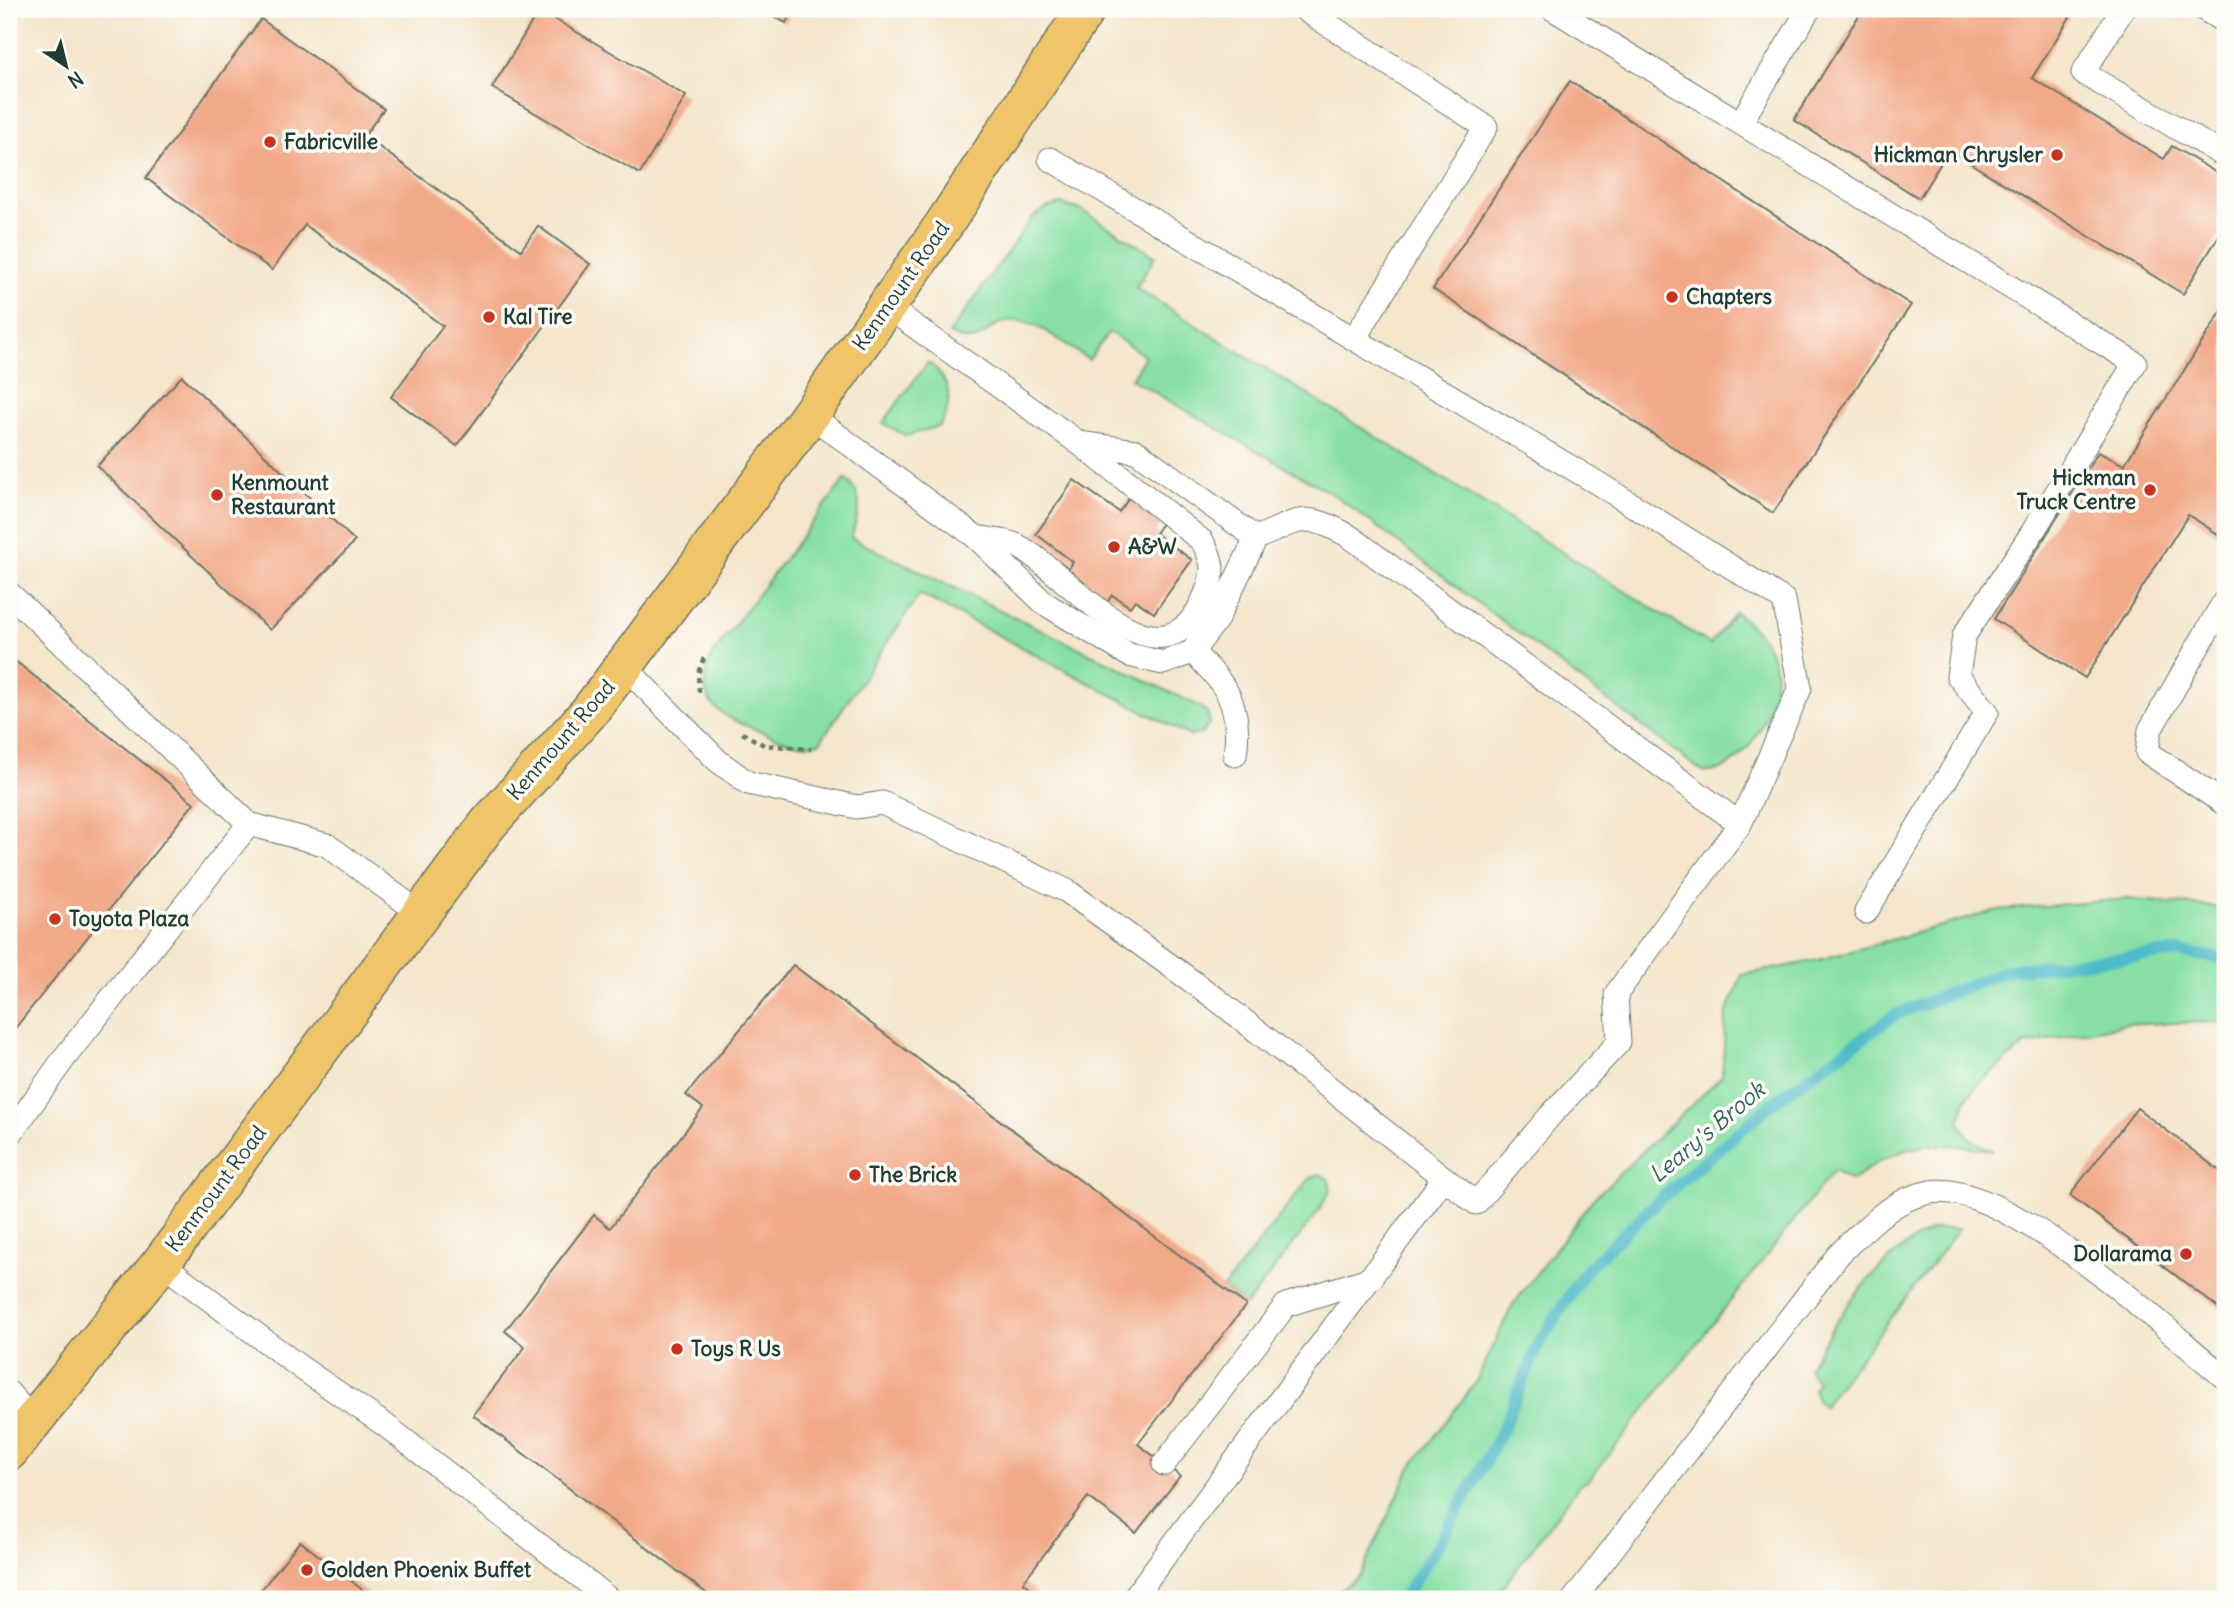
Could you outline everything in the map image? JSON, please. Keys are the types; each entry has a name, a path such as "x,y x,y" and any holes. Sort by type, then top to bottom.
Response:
{"main road":[{"name":"Kenmount Road","path":"9,1451 21,1406 161,1262 488,824 589,712 624,666 810,415 943,226 1086,9"}],"lane":[{"path":"1304,9 1486,127 1354,339"},
{"path":"1553,9 2135,363 2032,533 1964,636 1958,676 1987,712 1866,912"},
{"path":"2123,9 2083,73 2225,156"},
{"path":"2204,9 2225,22"},
{"path":"1741,122 1799,12"},
{"path":"624,666 718,761 748,783 857,807 882,803 1067,891 1215,998 1476,1203 1549,1117 1619,1042 1616,995 1740,824 1800,688 1784,600 1599,484 1050,159"},
{"path":"886,306 1079,443 1202,541 1210,555 1213,570 1202,603 1190,620 1171,634 1157,637 1143,635 1107,617 1017,546 976,537"},
{"path":"810,415 976,537 1044,603 1129,655 1163,663 1192,652 1217,619 1256,538 1303,518 1320,520 1349,536 1740,824"},
{"path":"1079,443 1136,451 1256,538"},
{"path":"9,593 249,824 327,845 420,913"},
{"path":"2225,600 2150,730 2147,752 2225,804"},
{"path":"1192,652 1219,676 1237,715 1235,755"},
{"path":"9,1136 65,1057 249,824"},
{"path":"1133,1599 1444,1178"},
{"path":"1574,1599 1839,1254 1869,1224 1899,1202 1931,1192 1962,1193 1995,1204 2050,1237 2225,1378"},
{"path":"161,1262 300,1367 385,1425 609,1599"},
{"path":"1164,1464 1286,1305 1372,1278"}],"path":[{"path":"703,699 698,691 698,673 704,658"},
{"path":"730,727 764,745 811,749"}],"green space":[{"path":"1061,204 1081,210 1155,256 1136,288 1710,644 1735,612 1749,623 1773,658 1775,682 1766,717 1745,750 1718,770 1703,772 1336,496 1131,379 1145,356 1109,332 1089,360 1028,323 1007,321 976,339 969,340 949,334 1032,218 1047,208"},
{"path":"928,362 946,384 947,408 940,426 906,436 883,423"},
{"path":"845,479 856,492 859,506 851,538 1199,706 1207,712 1210,722 1203,733 1190,736 920,594 820,742 797,744 783,740 723,714 708,697 705,685 706,671 712,655"},
{"path":"2126,899 2225,908 2225,1022 2125,1024 2025,1045 1981,1081 1966,1099 1959,1122 1970,1139 1993,1151 1954,1145 1918,1147 1885,1159 1852,1181 1834,1170 1589,1480 1581,1483 1494,1599 1327,1599 1360,1575 1411,1467 1476,1382 1512,1306 1593,1199 1722,1076 1726,1015 1742,975 1819,960 1998,910"},
{"path":"1320,1174 1328,1179 1331,1189 1318,1212 1246,1305 1223,1288 1309,1179"},
{"path":"1933,1229 1959,1229 1823,1406 1817,1401 1814,1389 1817,1382 1808,1369 1833,1327 1860,1289 1876,1272 1893,1256"}],"building":[{"path":"759,9 793,9 786,23"},
{"name":"Hickman Chrysler","path":"1863,9 2075,9 2032,78 2164,159 2172,146 2225,178 2225,226 2183,294 1949,150 1919,198 1794,120"},
{"path":"539,10 686,96 640,174 492,88"},
{"path":"261,19 384,109 364,136 521,250 538,226 590,264 457,446 391,397 443,326 305,225 272,270 146,178"},
{"name":"Chapters","path":"1570,81 1911,305 1773,513 1433,289"},
{"name":"Hickman Truck Centre","path":"2225,306 2225,522 2218,534 2188,515 2085,678 1994,619 2098,452 2124,465"},
{"name":"Kenmount Restaurant","path":"182,376 355,541 270,630 97,466"},
{"name":"A&W","path":"1074,480 1119,512 1129,498 1163,522 1155,533 1192,560 1154,613 1135,600 1130,607 1112,595 1104,607 1063,577 1073,562 1036,534"},
{"name":"Toyota Plaza","path":"9,656 194,803 9,1036"},
{"path":"793,965 1246,1305 1138,1444 1180,1476 1136,1533 1088,1497 1023,1582 1035,1591 1029,1599 714,1599 473,1415 525,1347 505,1331 594,1215 610,1228 703,1108 686,1095"},
{"name":"Dollarama","path":"2137,1108 2225,1175 2225,1313 2070,1195"},
{"name":"Golden Phoenix Buffet","path":"300,1541 374,1599 254,1599"}],"waterway":[{"name":"Leary's Brook","path":"1403,1599 1442,1538 1501,1433 1538,1345 1586,1270 1659,1200 1774,1102 1895,1015 2007,970 2180,952 2225,959"}],"place":[{"name":"Fabricville","path":"270,142"},
{"name":"Hickman Chrysler","path":"2057,155"},
{"name":"Chapters","path":"1672,297"},
{"name":"Kal Tire","path":"489,317"},
{"name":"Hickman Truck Centre","path":"2150,490"},
{"name":"Kenmount Restaurant","path":"217,495"},
{"name":"A&W","path":"1114,547"},
{"name":"Toyota Plaza","path":"55,919"},
{"name":"The Brick","path":"855,1175"},
{"name":"Dollarama","path":"2186,1254"},
{"name":"Toys R Us","path":"677,1349"},
{"name":"Golden Phoenix Buffet","path":"307,1570"}]}
